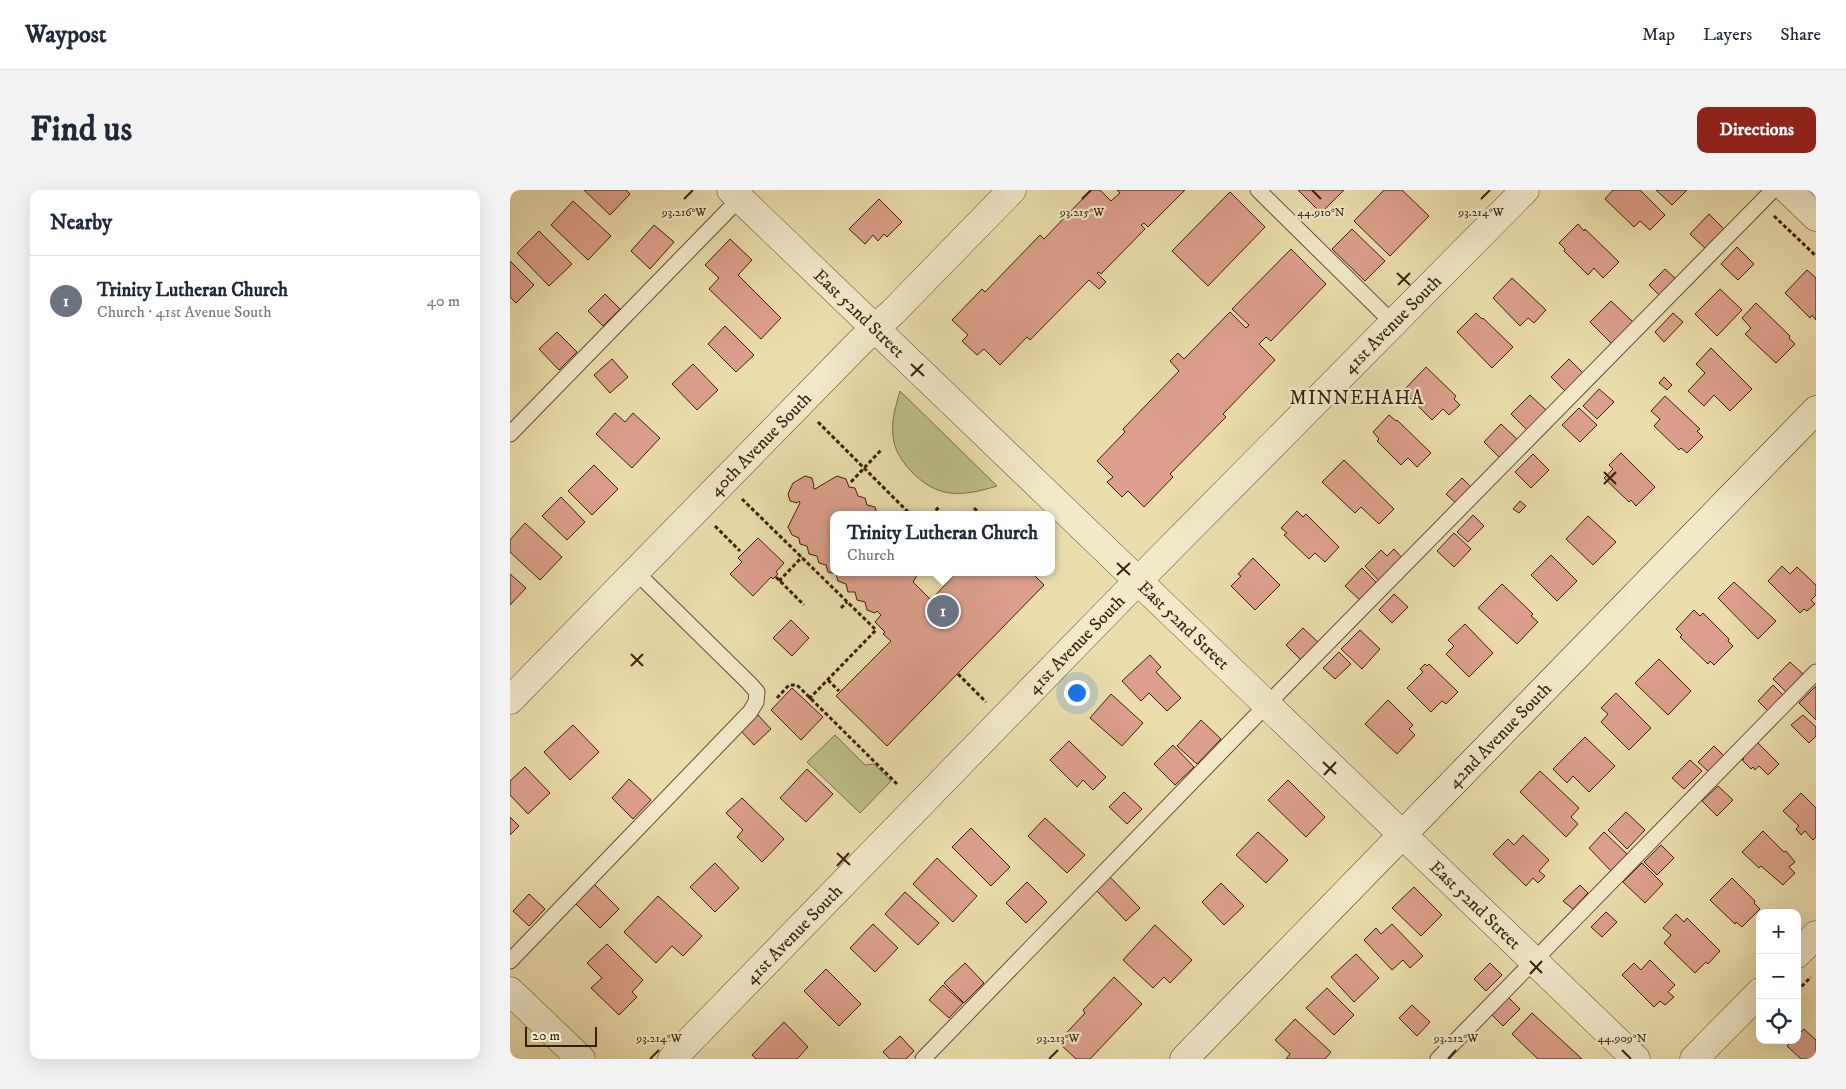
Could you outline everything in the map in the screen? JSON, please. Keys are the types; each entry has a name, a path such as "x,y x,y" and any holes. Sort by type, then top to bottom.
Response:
{"street":[{"name":"40th Avenue South","path":"510,700 723,481 874,328 893,312 1012,190"},
{"name":"41st Avenue South","path":"672,1059 1003,718 1526,190"},
{"path":"1788,190 1816,217"},
{"name":"East 52nd Street","path":"739,193 874,328 1636,1059"},
{"name":"42nd Avenue South","path":"1184,1059 1816,410"},
{"path":"1801,950 1816,935"},
{"path":"510,992 581,1059"},
{"path":"1694,1059 1756,996"}],"lane":[{"path":"1258,190 1393,323"},
{"path":"923,1059 1773,190"},
{"path":"510,434 739,193"},
{"path":"510,961 750,712 756,702 757,692 749,683 635,571"},
{"path":"1438,1059 1816,672"}],"path":[{"path":"1760,203 1816,256"},
{"path":"799,404 907,511"},
{"path":"851,482 882,449"},
{"path":"723,481 876,630 809,699"},
{"path":"936,511 939,507"},
{"path":"697,508 740,551"},
{"path":"974,508 977,511"},
{"path":"802,557 777,579 804,605"},
{"path":"841,608 847,602"},
{"path":"958,674 1003,718"},
{"path":"828,680 839,690"},
{"path":"773,702 792,684 797,685 809,699 897,784"},
{"path":"1801,987 1816,972"}],"green space":[{"path":"900,391 997,486 972,492 950,493 930,486 910,470 898,454 893,436 893,419"},
{"path":"835,735 865,765 874,764 891,781 860,813 807,762"}],"building":[{"path":"584,190 626,190 630,194 610,215"},
{"path":"1091,190 1100,190 1111,201 1120,193 1117,190 1185,190 1148,227 1144,223 1141,225 1145,229 1101,274 1097,273 1106,282 1099,289 1089,280 1030,340 1027,337 1000,365 984,349 977,355 962,341 968,335 952,320 982,289 985,292 1040,235 1044,239"},
{"path":"1298,190 1344,190 1321,213"},
{"path":"1384,190 1402,190 1429,216 1390,256 1354,221"},
{"path":"1613,190 1640,190 1665,215 1650,230 1640,221 1634,227 1605,199"},
{"path":"1656,190 1687,190 1672,205"},
{"path":"1230,192 1265,227 1208,286 1172,251"},
{"path":"879,199 902,222 887,237 884,234 878,241 873,235 865,244 849,229"},
{"path":"573,201 611,236 588,260 551,225"},
{"path":"1709,214 1726,231 1707,250 1690,234"},
{"path":"1578,224 1619,262 1603,278 1594,268 1588,275 1564,251 1565,249 1559,243"},
{"path":"654,225 674,242 650,269 631,251"},
{"path":"1352,229 1385,261 1365,281 1332,249"},
{"path":"539,231 572,264 549,286 517,253"},
{"path":"730,239 752,260 738,275 781,318 761,339 709,289 719,278 705,265"},
{"path":"1737,247 1754,264 1738,280 1721,264"},
{"path":"1291,249 1326,284 1271,341 1266,337 1259,344 1275,360 1223,414 1226,417 1170,474 1173,477 1144,507 1128,491 1122,497 1107,482 1113,477 1097,461 1125,432 1123,429 1179,371 1170,361 1178,353 1184,359 1230,312 1246,328 1249,325 1232,309"},
{"path":"510,261 534,285 516,303 510,297"},
{"path":"1665,269 1676,279 1660,296 1649,285"},
{"path":"1807,270 1816,278 1816,320 1812,315 1810,318 1785,293"},
{"path":"1512,278 1546,310 1534,323 1528,318 1520,326 1493,298"},
{"path":"1720,289 1742,310 1717,336 1695,314"},
{"path":"605,294 620,309 603,326 588,311"},
{"path":"1611,301 1633,322 1612,344 1590,322"},
{"path":"1756,303 1790,336 1789,338 1795,344 1776,363 1745,334 1751,328 1742,318"},
{"path":"1476,313 1513,347 1492,368 1457,332"},
{"path":"1673,313 1683,322 1664,342 1655,332"},
{"path":"725,326 754,355 736,372 708,344"},
{"path":"557,332 577,352 559,370 539,349"},
{"path":"1711,348 1752,389 1730,411 1714,395 1704,406 1688,391 1705,373 1696,364"},
{"path":"612,359 628,377 610,393 594,375"},
{"path":"1569,359 1586,376 1568,394 1551,377"},
{"path":"693,364 718,390 697,410 672,384"},
{"path":"1426,367 1456,396 1454,399 1460,405 1449,415 1443,409 1432,420 1403,391"},
{"path":"1664,377 1672,385 1667,390 1659,383"},
{"path":"1599,389 1614,402 1597,419 1583,406"},
{"path":"1530,395 1548,412 1529,432 1511,414"},
{"path":"1665,396 1700,429 1697,431 1703,437 1687,453 1681,448 1679,450 1654,426 1660,419 1651,411"},
{"path":"1579,408 1597,425 1580,442 1562,425"},
{"path":"615,413 625,422 633,413 660,438 632,468 596,434"},
{"path":"1389,415 1397,420 1431,453 1417,467 1408,458 1401,465 1377,441 1379,439 1373,432"},
{"path":"1501,424 1519,441 1501,459 1484,442"},
{"path":"1621,453 1655,487 1636,506 1631,500 1629,502 1604,478 1613,469 1609,465"},
{"path":"1533,454 1549,470 1531,488 1515,472"},
{"path":"1344,460 1394,509 1379,524 1361,507 1355,513 1322,482"},
{"path":"594,465 618,489 592,515 568,491"},
{"path":"805,476 812,478 813,488 815,489 837,476 846,479 849,487 855,488 858,496 865,498 867,505 875,507 876,511 830,511 830,572 828,572 826,565 819,563 817,556 809,554 807,546 800,544 799,538 792,535 788,527 800,503 799,501 797,503 790,501 788,494 793,483"},
{"path":"1462,478 1473,489 1458,505 1446,494"},
{"path":"561,497 585,522 567,540 542,516"},
{"path":"1520,501 1526,506 1519,513 1513,509"},
{"path":"1297,511 1303,517 1306,514 1339,547 1325,562 1315,553 1309,559 1284,535 1287,533 1281,528"},
{"path":"1473,515 1484,526 1468,542 1457,532"},
{"path":"1588,516 1616,542 1593,565 1566,539"},
{"path":"525,523 562,557 540,580 510,552 510,540"},
{"path":"1454,533 1471,549 1454,567 1437,551"},
{"path":"758,538 784,563 776,572 778,574 773,579 771,577 753,596 730,574 742,562 738,558"},
{"path":"1394,549 1404,560 1381,583 1365,566 1381,550 1387,556"},
{"path":"1551,555 1577,581 1557,601 1531,575"},
{"path":"1253,558 1280,585 1255,610 1231,586 1241,576 1238,574"},
{"path":"1782,566 1790,574 1797,567 1816,585 1816,595 1811,600 1815,604 1807,611 1804,609 1800,613 1768,581"},
{"path":"1362,568 1379,585 1362,602 1345,586"},
{"path":"510,574 526,588 510,605"},
{"path":"837,576 917,576 913,582 931,600 953,576 1035,576 1044,585 887,746 836,696 891,641 883,634 885,632 875,622 881,615 877,611 875,613 867,610 865,602 857,600 855,592 848,592 846,584 838,581"},
{"path":"1734,582 1776,621 1758,639 1718,598"},
{"path":"1502,584 1533,614 1531,616 1538,622 1517,644 1478,608"},
{"path":"1394,594 1408,607 1392,623 1379,610"},
{"path":"1694,610 1700,616 1703,613 1729,639 1728,641 1733,646 1714,665 1710,661 1708,664 1680,637 1682,635 1676,629"},
{"path":"791,620 809,638 792,656 773,638"},
{"path":"1465,624 1493,653 1469,677 1446,654 1454,646 1448,640"},
{"path":"1303,628 1320,644 1302,661 1286,645"},
{"path":"1360,630 1380,649 1362,669 1341,649"},
{"path":"1339,652 1351,664 1335,679 1323,668"},
{"path":"1150,655 1161,667 1156,672 1181,698 1167,711 1149,693 1141,701 1122,681"},
{"path":"1659,659 1691,691 1668,715 1635,683"},
{"path":"1790,662 1804,675 1787,693 1773,679"},
{"path":"1425,664 1427,666 1429,664 1458,692 1446,704 1442,701 1431,712 1407,688 1423,672 1420,669"},
{"path":"1773,685 1783,695 1768,711 1758,701"},
{"path":"1816,686 1816,720 1799,703"},
{"path":"792,688 823,717 801,740 771,710"},
{"path":"1616,693 1651,728 1629,750 1601,722 1608,714 1601,708"},
{"path":"1111,694 1143,723 1122,746 1090,718"},
{"path":"1388,700 1413,725 1409,729 1415,735 1397,754 1365,724"},
{"path":"758,715 771,729 754,745 741,731"},
{"path":"1803,715 1816,727 1816,736 1809,743 1791,725"},
{"path":"1201,720 1221,739 1197,764 1177,746"},
{"path":"573,725 599,752 570,780 544,752"},
{"path":"1585,737 1615,766 1589,792 1573,776 1567,783 1553,769"},
{"path":"1069,741 1106,777 1093,790 1083,780 1077,787 1050,760"},
{"path":"1757,742 1779,764 1768,775 1759,766 1755,770 1753,767 1751,769 1742,760"},
{"path":"1173,745 1194,767 1175,785 1154,764"},
{"path":"1714,746 1724,756 1709,772 1698,762"},
{"path":"1690,760 1702,771 1684,789 1672,778"},
{"path":"525,767 550,793 528,814 510,795 510,781"},
{"path":"807,769 833,794 806,822 780,798"},
{"path":"1540,771 1579,808 1571,817 1578,824 1566,837 1520,792"},
{"path":"629,779 651,800 633,819 612,798"},
{"path":"1288,780 1325,817 1306,837 1268,800"},
{"path":"1718,786 1733,800 1717,816 1702,801"},
{"path":"1124,792 1142,809 1127,824 1109,807"},
{"path":"1801,793 1816,808 1816,837 1813,840 1805,831 1801,835 1796,829 1799,826 1783,811"},
{"path":"742,798 784,839 762,862 737,837 743,830 726,813"},
{"path":"1626,812 1645,830 1627,849 1608,830"},
{"path":"510,817 519,826 510,835"},
{"path":"1045,818 1085,855 1067,873 1028,836"},
{"path":"971,828 1010,867 991,886 952,847"},
{"path":"1763,831 1784,852 1786,851 1795,862 1789,867 1795,873 1783,885 1761,866 1759,868 1742,852"},
{"path":"1258,832 1288,860 1266,883 1236,855"},
{"path":"1604,832 1627,854 1611,871 1589,848"},
{"path":"1523,835 1549,860 1539,871 1545,876 1538,883 1533,878 1526,886 1493,854 1508,839 1514,845"},
{"path":"1661,845 1674,858 1657,875 1644,862"},
{"path":"937,858 977,896 953,922 913,884"},
{"path":"715,863 739,888 715,912 690,887"},
{"path":"1642,863 1663,884 1645,903 1623,882"},
{"path":"1108,875 1140,908 1126,921 1094,888"},
{"path":"1732,878 1755,901 1754,903 1760,909 1756,909 1756,913 1742,927 1736,922 1735,924 1710,900"},
{"path":"592,882 619,909 600,928 573,901"},
{"path":"1027,882 1047,902 1026,923 1006,903"},
{"path":"1221,883 1244,906 1224,925 1202,902"},
{"path":"1580,885 1588,893 1573,909 1563,901"},
{"path":"1414,887 1442,915 1421,936 1392,908"},
{"path":"905,892 939,923 918,945 885,914"},
{"path":"529,894 545,909 529,926 513,911"},
{"path":"658,896 702,936 683,956 672,946 656,963 624,932"},
{"path":"1606,912 1617,922 1602,937 1591,927"},
{"path":"1676,914 1684,922 1687,918 1720,951 1708,964 1706,962 1695,973 1664,943 1671,935 1663,928"},
{"path":"873,924 898,948 875,972 850,948"},
{"path":"1392,924 1423,956 1410,968 1403,960 1392,970 1364,940 1376,928 1381,934"},
{"path":"1155,925 1192,960 1170,983 1164,977 1153,988 1123,960"},
{"path":"607,944 643,980 632,992 637,997 619,1015 591,988 602,978 587,963"},
{"path":"1356,954 1379,978 1354,1002 1331,977"},
{"path":"1650,960 1675,985 1668,992 1674,997 1665,1005 1660,1001 1654,1007 1622,975 1634,963 1641,970"},
{"path":"965,963 984,983 964,1003 944,983"},
{"path":"1490,963 1502,975 1486,991 1474,979"},
{"path":"826,969 861,1004 839,1026 804,991"},
{"path":"1114,977 1142,1004 1090,1059 1076,1059 1058,1042 1085,1013 1083,1010"},
{"path":"943,985 963,1003 949,1018 929,1000"},
{"path":"1327,988 1354,1015 1334,1035 1306,1008"},
{"path":"1506,995 1520,1009 1503,1026 1489,1012"},
{"path":"1412,1005 1430,1022 1417,1036 1399,1018"},
{"path":"1532,1013 1582,1059 1538,1059 1512,1034"},
{"path":"1295,1019 1331,1052 1325,1059 1286,1059 1290,1054 1275,1040"},
{"path":"784,1022 808,1047 797,1059 756,1059 752,1055"},
{"path":"1804,1029 1816,1040 1816,1059 1801,1059 1787,1046 1789,1044 1801,1044 1801,1032"},
{"path":"900,1036 914,1051 906,1059 890,1059 883,1052"}],"place":[{"name":"Trinity Lutheran Church","path":"943,611"}],"district":[{"name":"MINNEHAHA","path":"1357,397"}]}
